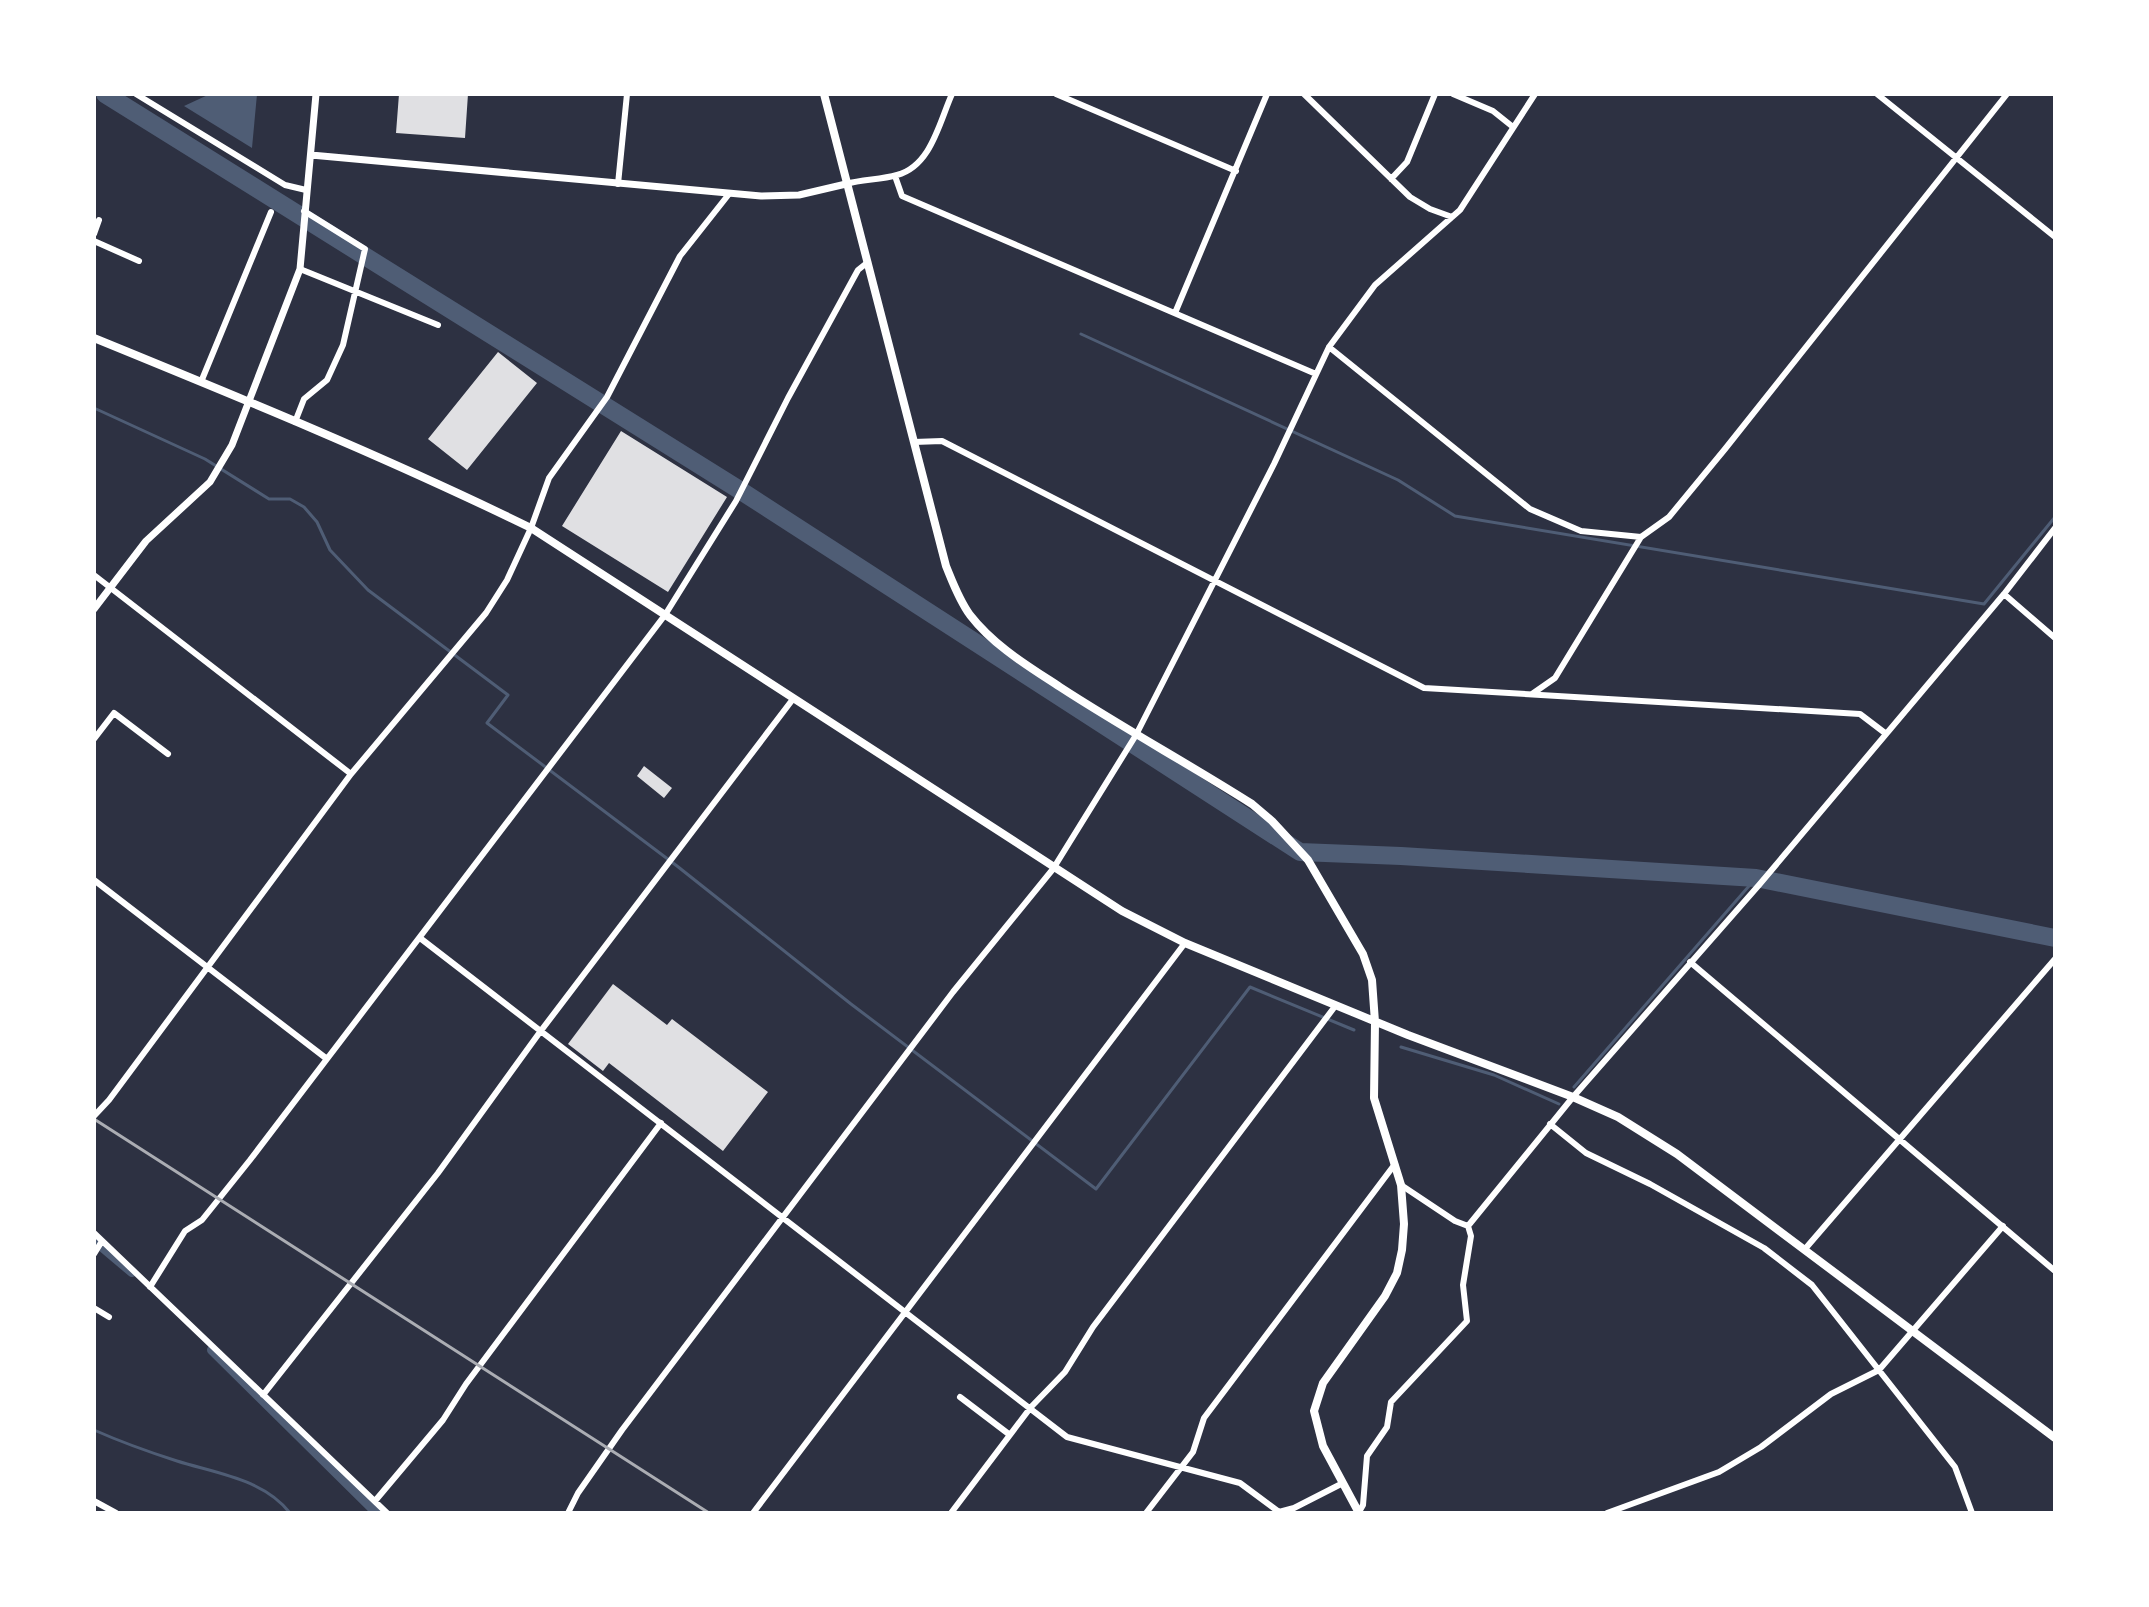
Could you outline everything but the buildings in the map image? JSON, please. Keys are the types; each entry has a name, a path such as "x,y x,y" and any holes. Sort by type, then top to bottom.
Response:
{"main road":[{"path":"824,94 946,566 957,594 970,615 989,637 1009,653 1136,735 1252,804 1308,860 1363,954 1372,980 1374,1098 1401,1185 1404,1224 1397,1273 1385,1296 1335,1364 1317,1396 1314,1411 1323,1446 1359,1513"},
{"path":"94,338 249,402 531,528 1122,911 1185,943 1375,1022 1618,1117 1677,1154 2055,1438"}],"street":[{"path":"136,94 285,185 306,190"},
{"path":"94,609 146,541 210,482 232,445 300,269 316,94"},
{"path":"618,184 627,94"},
{"path":"311,155 729,194 799,195 866,178 895,176 922,162 952,94"},
{"path":"1056,94 1236,171"},
{"path":"1175,313 1267,94"},
{"path":"1304,94 1410,197 1452,217"},
{"path":"1391,179 1407,162 1435,94"},
{"path":"1453,94 1493,111 1513,127"},
{"path":"568,1513 578,1493 622,1430 953,992 1053,869 1136,735 1274,464 1329,347 1375,285 1460,210 1535,94"},
{"path":"1877,94 2055,237"},
{"path":"1532,694 1555,678 1641,537 1669,517 2007,94"},
{"path":"895,176 902,196 1316,374"},
{"path":"94,1116 351,774 486,613 507,580 549,478 607,397 680,256 729,194"},
{"path":"295,422 304,399 327,380 343,345 365,249 304,211"},
{"path":"201,382 271,212"},
{"path":"94,234 99,220"},
{"path":"94,241 139,261"},
{"path":"150,1287 185,1231 202,1220 217,1202 665,615 736,501 858,270 869,261"},
{"path":"300,269 438,325"},
{"path":"1329,347 1530,509 1581,531 1641,537"},
{"path":"914,442 942,441 1424,688 1860,714 1885,733"},
{"path":"1468,1226 1550,1124 1759,885 2004,594 2055,528"},
{"path":"94,575 351,774"},
{"path":"2004,594 2055,638"},
{"path":"263,1395 429,1185 540,1032 793,699"},
{"path":"94,738 114,713 168,754"},
{"path":"94,880 327,1059"},
{"path":"420,938 1067,1437 1240,1483 1279,1512 1294,1508 1343,1483"},
{"path":"753,1513 1185,943"},
{"path":"1805,1249 2055,959"},
{"path":"1690,962 2055,1271"},
{"path":"951,1513 1031,1407 1065,1372 1093,1327 1336,1005"},
{"path":"375,1501 443,1420 466,1384 661,1123"},
{"path":"1550,1124 1586,1153 1764,1248 1812,1285 1955,1467 1972,1513"},
{"path":"1146,1513 1193,1452 1204,1418 1395,1164"},
{"path":"1401,1185 1455,1221 1468,1226"},
{"path":"1359,1513 1363,1505 1367,1456 1387,1427 1391,1402 1467,1321 1463,1285 1471,1236 1468,1226"},
{"path":"1607,1513 1719,1472 1761,1447 1831,1394 1879,1370 2003,1226"},
{"path":"94,1233 387,1513"},
{"path":"94,1254 102,1241"},
{"path":"94,1308 109,1317"},
{"path":"960,1397 1010,1435"},
{"path":"94,1501 116,1513"}],"water":[{"path":"210,94 257,94 252,148 184,106"}],"waterway":[{"path":"105,94 738,489 1300,852 1756,878 2055,938"},
{"path":"1081,334 1398,480 1455,516 1984,604 2055,517"},
{"path":"94,408 205,459 269,499 290,499 304,507 317,522 330,550 368,590 508,695 487,723 1096,1189 1250,987 1354,1030"},
{"path":"1574,1087 1756,878"},
{"path":"1401,1047 1494,1075 1559,1104"},
{"path":"94,1240 132,1272"},
{"path":"212,1350 377,1513"},
{"path":"94,1430 156,1454 253,1485 279,1501 290,1513"}],"railway":[{"path":"94,1119 709,1513"}]}
